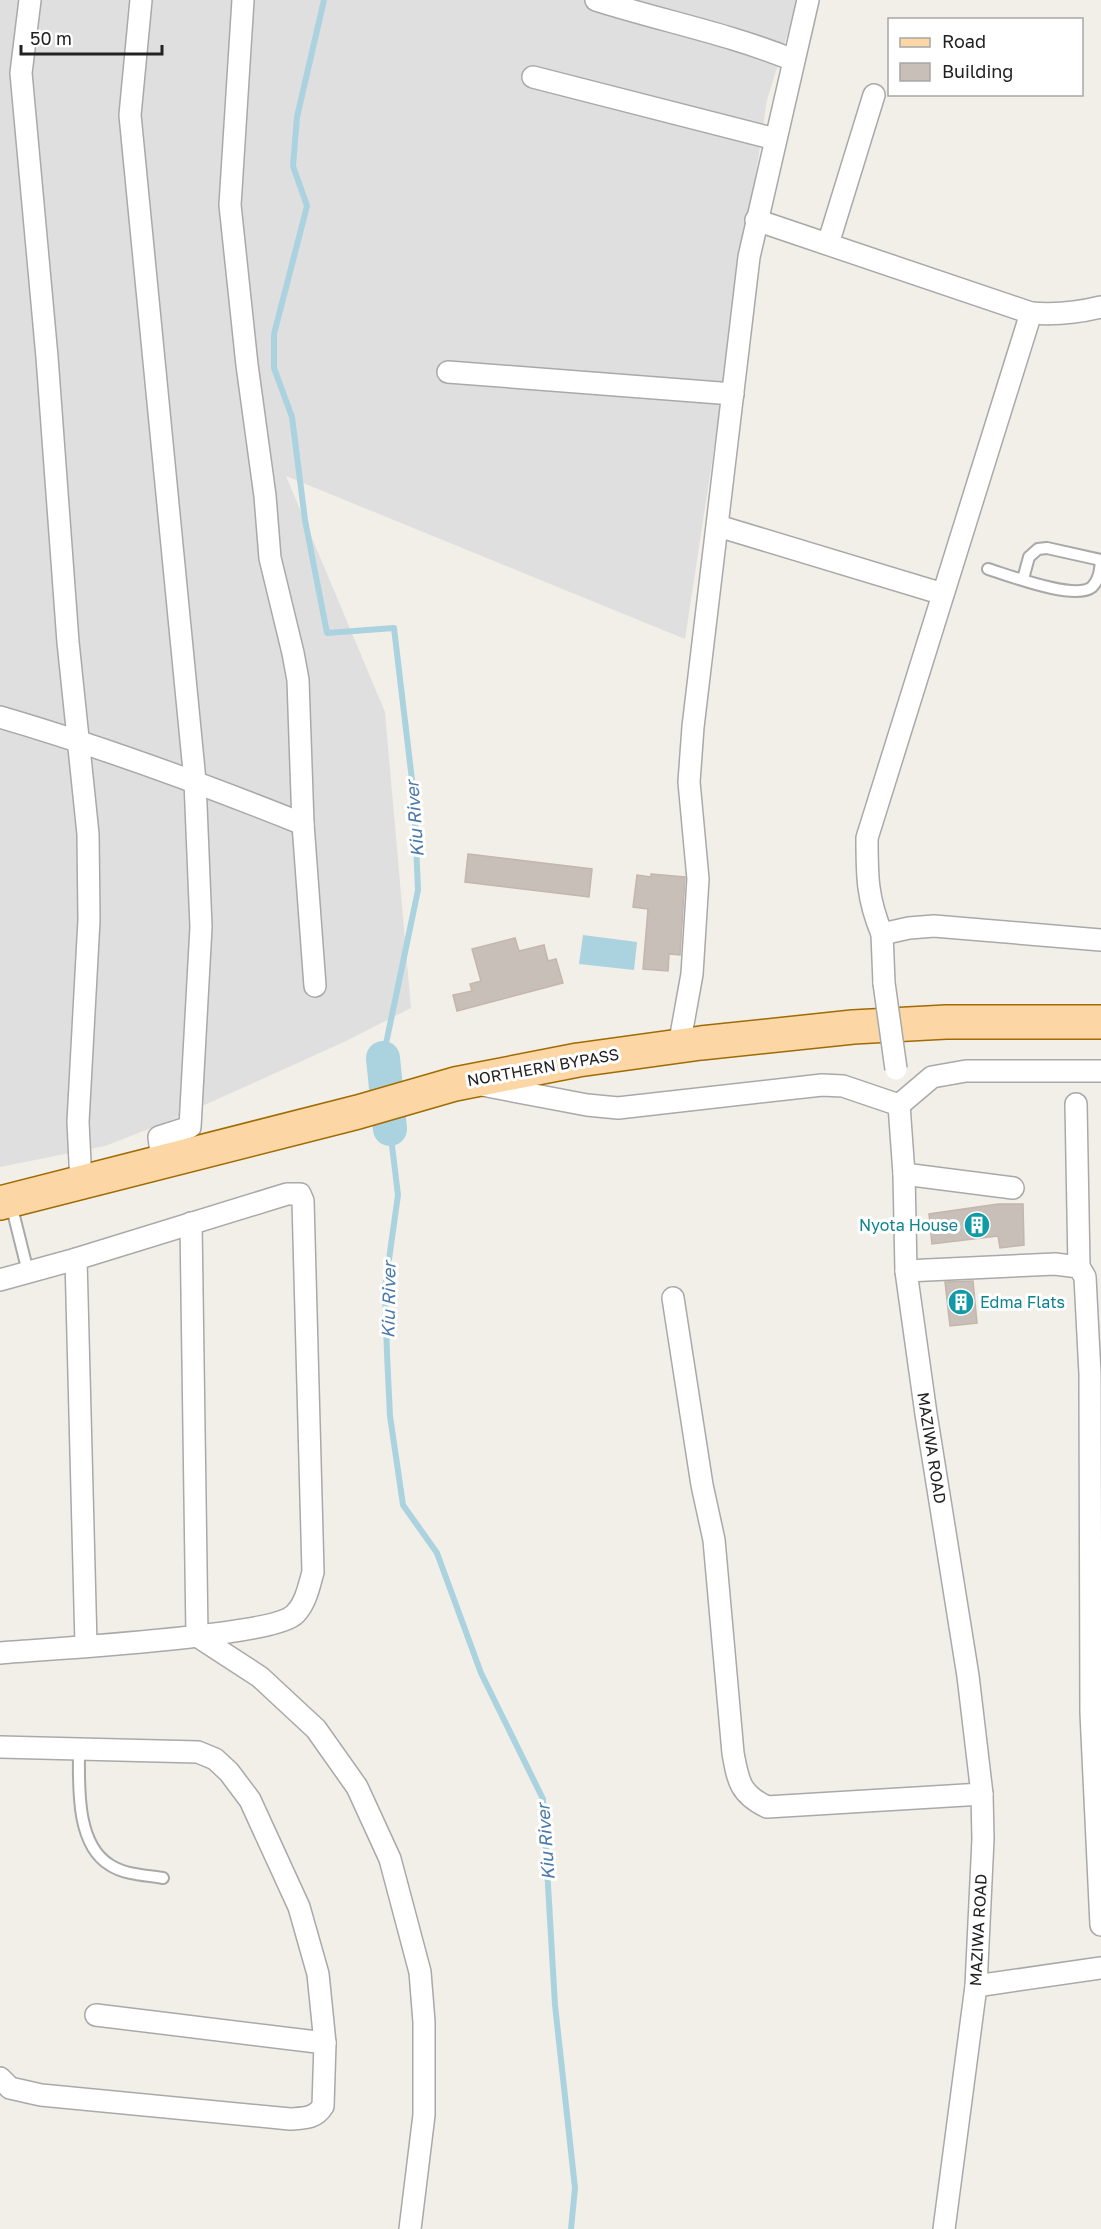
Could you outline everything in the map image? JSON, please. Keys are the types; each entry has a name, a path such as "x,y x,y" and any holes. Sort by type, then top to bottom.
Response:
{"main road":[{"name":"NORTHERN BYPASS","path":"5,1202 358,1112 465,1081 559,1063 678,1046 853,1027 946,1022 1101,1023"}],"street":[{"path":"30,0 21,73 47,357 68,642 88,834 89,920 78,1122 81,1183"},
{"path":"141,0 130,115 195,781 201,927 190,1127 159,1137 162,1161"},
{"path":"243,0 230,205 247,365 264,487 270,558 298,680 303,824 315,986"},
{"path":"596,0 738,40 793,60"},
{"path":"678,1046 692,974 698,879 689,782 693,727 749,257 808,0"},
{"path":"532,76 775,139"},
{"path":"828,244 874,96"},
{"path":"756,220 1031,313 1055,315 1101,307"},
{"name":"MAZIWA ROAD","path":"944,2229 976,1986 983,1839 982,1794 968,1676 926,1414 906,1271 904,1174 896,1069 884,983 882,934 874,915 867,884 867,838 1031,313"},
{"path":"448,372 733,394"},
{"path":"717,526 943,594"},
{"path":"0,717 78,739 195,781 303,824"},
{"path":"882,934 909,928 934,926 1101,940"},
{"path":"465,1081 587,1105 618,1108 822,1085 843,1086 899,1105 932,1077 966,1071 1101,1071"},
{"path":"1076,1104 1080,1267 1093,1289 1090,1374 1095,1580 1091,1713 1101,1925"},
{"path":"904,1174 1013,1188"},
{"path":"0,1280 287,1194 300,1194 303,1201 312,1572 307,1595 295,1615 269,1626 197,1636 0,1653"},
{"path":"191,1223 197,1636"},
{"path":"76,1259 86,1646"},
{"path":"906,1271 1055,1264 1080,1267"},
{"path":"673,1298 702,1485 714,1539 733,1753 738,1779 746,1794 767,1807 982,1794"},
{"path":"197,1636 260,1677 316,1729 357,1787 390,1859 420,1972 424,2022 424,2115 410,2229"},
{"path":"0,1747 198,1752 215,1759 229,1772 250,1800 299,1907 318,1974 325,2043 323,2106 318,2114 310,2117 290,2119 41,2095 10,2088 0,2078"},
{"path":"976,1986 1101,1968"},
{"path":"96,2015 325,2043"}],"lane":[{"path":"988,569 1055,589 1078,592 1091,587 1100,575 1101,560 1047,548 1038,549 1029,557 1023,579"},
{"path":"5,1202 28,1272"},
{"path":"79,1749 80,1803 85,1828 98,1853 109,1865 125,1872 163,1878"}],"shaded area":[{"path":"0,0 798,0 767,100 685,639 286,476 385,712 411,1008 346,1041 167,1122 105,1146 0,1167"}],"water":[{"path":"583,935 637,942 634,970 579,964"}],"building":[{"path":"468,854 592,869 589,897 465,882"},
{"path":"651,874 685,877 680,955 669,954 668,971 643,969 648,909 633,907 637,875 651,877"},
{"path":"515,938 519,951 544,945 548,961 556,959 563,983 457,1011 453,995 472,991 470,984 481,981 472,949"},
{"name":"Nyota House","path":"998,1204 1023,1204 1024,1245 1000,1248 998,1236 932,1244 929,1214"},
{"name":"Edma Flats","path":"973,1281 977,1323 950,1326 945,1282"}],"waterway":[{"name":"Kiu River","path":"324,0 297,117 293,166 307,206 274,334 274,368 292,417 305,520 327,633 394,628 414,797 418,890 383,1058"},
{"name":"Kiu River","path":"383,1058 390,1129"},
{"name":"Kiu River","path":"390,1129 398,1195 385,1288 387,1354 390,1416 403,1505 437,1553 481,1673 543,1799 555,2005 575,2188 571,2229"}],"place":[{"name":"Nyota House","path":"977,1225"},
{"name":"Edma Flats","path":"961,1302"}]}
